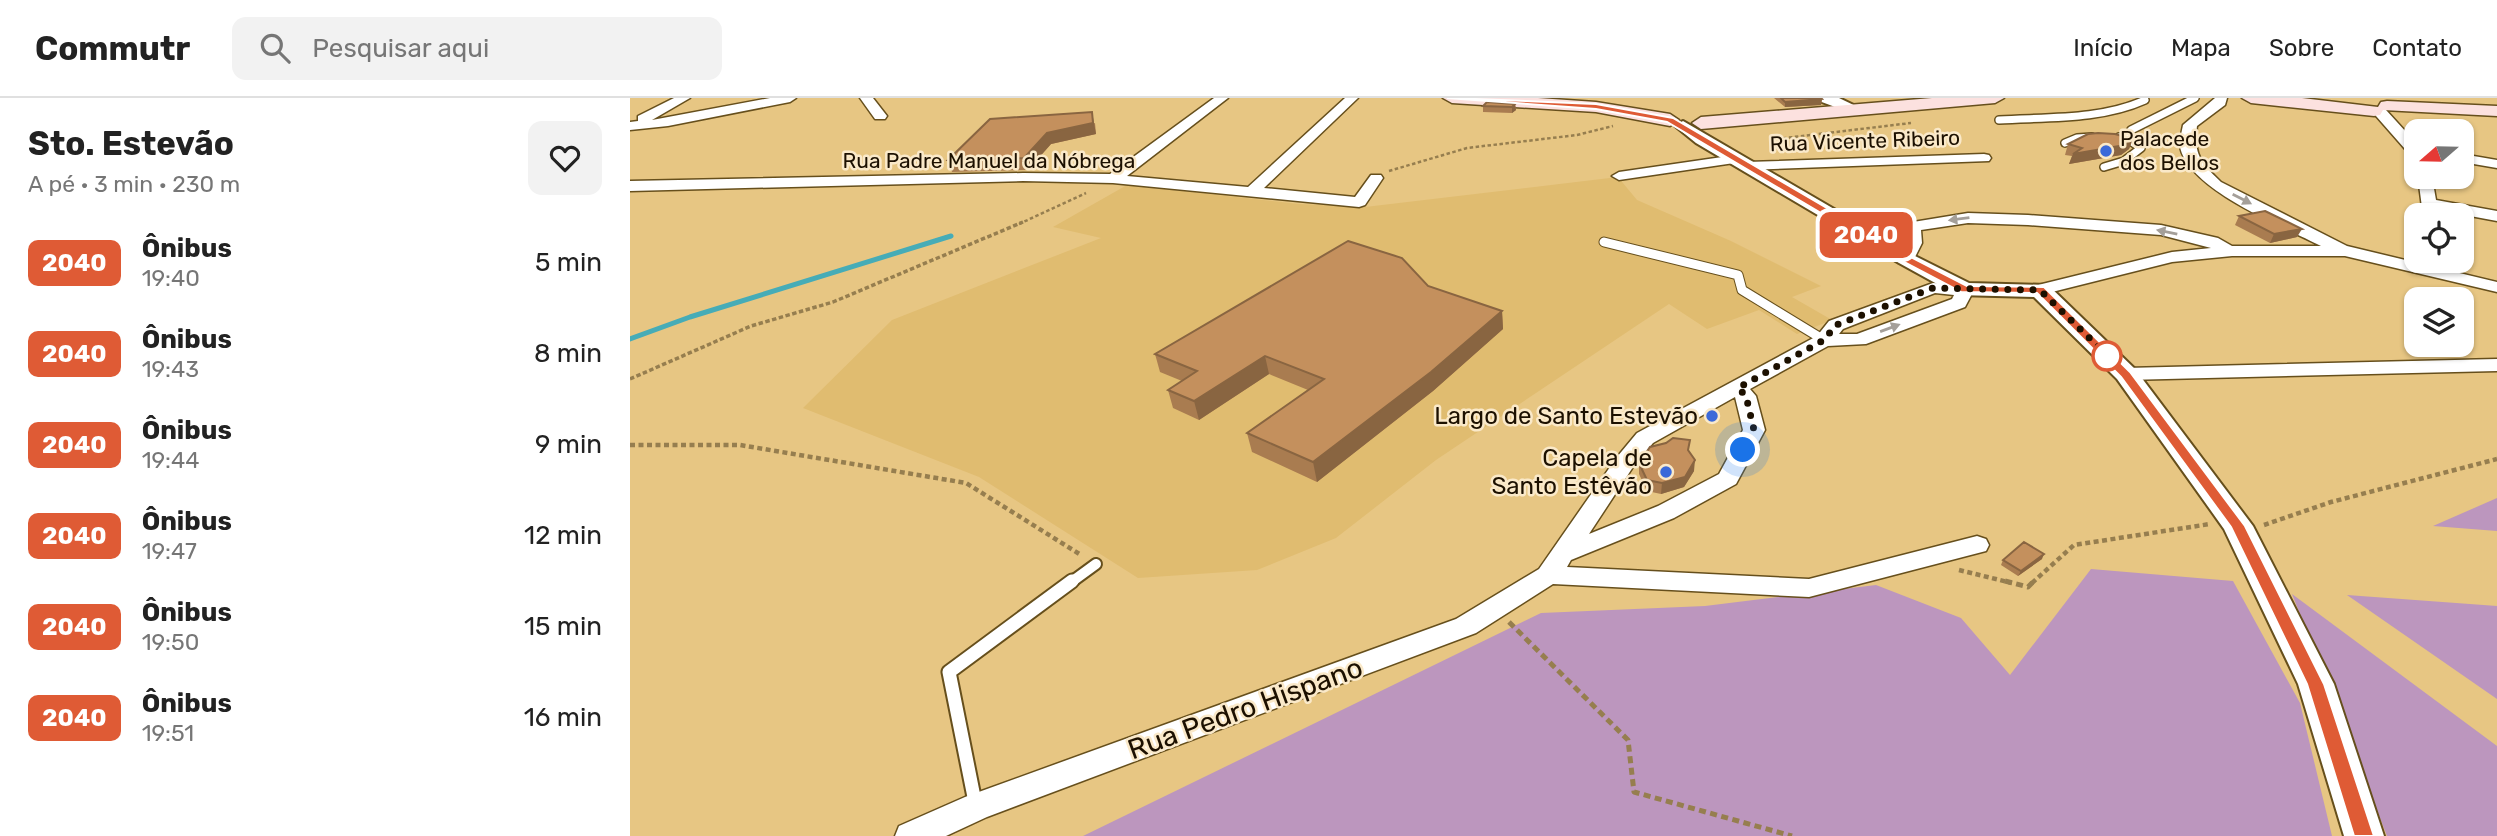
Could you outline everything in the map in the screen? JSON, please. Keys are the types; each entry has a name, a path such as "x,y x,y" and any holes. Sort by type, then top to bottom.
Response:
{"main road":[{"path":"1452,98 1596,107 1681,119 1828,104 1995,98"},
{"path":"1560,98 1681,119"},
{"path":"1861,104 1945,98"},
{"path":"2251,98 2386,111"},
{"path":"2285,98 2386,111"}],"street":[{"path":"630,125 684,98"},
{"path":"630,125 668,122 790,98"},
{"path":"866,98 880,116"},
{"path":"1113,179 1222,98"},
{"path":"1250,193 1352,98"},
{"path":"2221,98 2220,102 2190,125 2187,146 2199,169 2216,186 2345,251"},
{"path":"2386,111 2404,124"},
{"path":"2386,111 2404,137"},
{"path":"1681,119 1741,163 1906,259 1965,289 2040,290 2172,257 2232,251 2345,251 2404,261"},
{"name":"Rua Vicente Ribeiro","path":"1619,176 1741,163 1984,158"},
{"path":"2474,160 2497,164"},
{"path":"1670,169 1685,184"},
{"name":"Rua Padre Manuel da Nóbrega","path":"630,186 1009,177 1113,179 1359,202 1376,178"},
{"path":"2474,214 2497,216"},
{"path":"1906,259 1914,243 1913,226 1968,218 2161,230 2211,242 2232,251"},
{"path":"2458,273 2497,286"},
{"path":"1555,564 1625,462 1645,438 1824,340 1859,340 1959,303 1965,289"},
{"path":"2040,290 2126,374 2238,526 2316,684 2364,836"},
{"path":"2126,374 2497,365"},
{"path":"1555,564 1666,512 1728,479 1754,430 1746,396 1738,388"},
{"path":"1555,564 1809,588 1977,545"},
{"name":"Rua Pedro Hispano","path":"911,836 976,807 1466,626 1555,564"}],"lane":[{"path":"1999,120 2117,110 2137,105 2145,100 2144,98"},
{"path":"2126,138 2131,130 2195,98"},
{"path":"2064,143 2077,138 2102,136"},
{"path":"2104,167 2124,161 2141,148 2126,138 2114,137"},
{"path":"1604,242 1738,275 1742,290 1824,340"},
{"path":"976,807 949,672 1096,564"}],"path":[{"path":"1376,178 1410,162 1457,150 1514,141 1568,137 1681,119"},
{"path":"1777,139 1911,123"},
{"path":"630,379 751,326 833,302 1064,205 1113,179"},
{"path":"630,444 740,445 966,483 1096,564"},
{"path":"1910,562 1946,566 2028,587 2074,545 2210,524 2262,526 2331,502 2497,459"},
{"path":"1494,607 1628,740 1634,792 1792,836"}],"shaded area":[{"path":"1618,177 1637,200 1731,241 1821,286 1792,297 1832,320 1797,334 1759,310 1707,329 1669,304 1436,460 1336,538 1257,570 1138,578 979,477 803,408 892,320 1101,238 1053,227 1127,185 1299,204 1365,207"},
{"path":"2497,498 2497,531 2433,526"},
{"path":"2091,569 2233,581 2300,703 2332,836 1083,836 1541,613 1705,606 1876,585 1961,618 2010,675"},
{"path":"2292,594 2497,746 2497,836 2387,836"},
{"path":"2347,595 2497,606 2497,699"}],"building":[{"path":"1781,98 1821,98 1822,99 1785,102"},
{"path":"1487,102 1515,104 1512,107 1483,106"},
{"path":"1092,112 1093,123 1047,133 1024,158 948,160 990,119"},
{"path":"2088,134 2133,139 2125,145 2073,154 2082,148 2068,144"},
{"path":"2265,211 2302,229 2274,234 2239,216"},
{"path":"1348,241 1402,258 1428,286 1502,311 1431,372 1313,462 1247,433 1324,379 1265,356 1194,401 1168,390 1197,371 1155,354"},
{"name":"Capela de Santo Estêvão","path":"1673,438 1690,440 1688,450 1695,460 1685,477 1662,483 1647,480 1639,463 1650,447 1666,443"},
{"path":"2024,542 2044,554 2021,571 2003,560"}],"waterway":[{"path":"630,339 690,317 951,236"}],"bus line":[{"name":"2040","path":"1451,98 1596,107 1631,111 1670,120 1683,125 1702,139 1906,259 1965,289 2040,290 2126,374 2238,526 2316,684 2364,836"}],"place":[{"name":"Palacede dos Bellos","path":"2106,151"},
{"name":"Largo de Santo Estevão","path":"1712,416"},
{"name":"Capela de Santo Estêvão","path":"1666,472"}],"route":[{"path":"1743,450 1754,430 1746,396 1738,388 1824,340 1836,325 1933,288 2040,290 2109,357 2107,356"}]}
